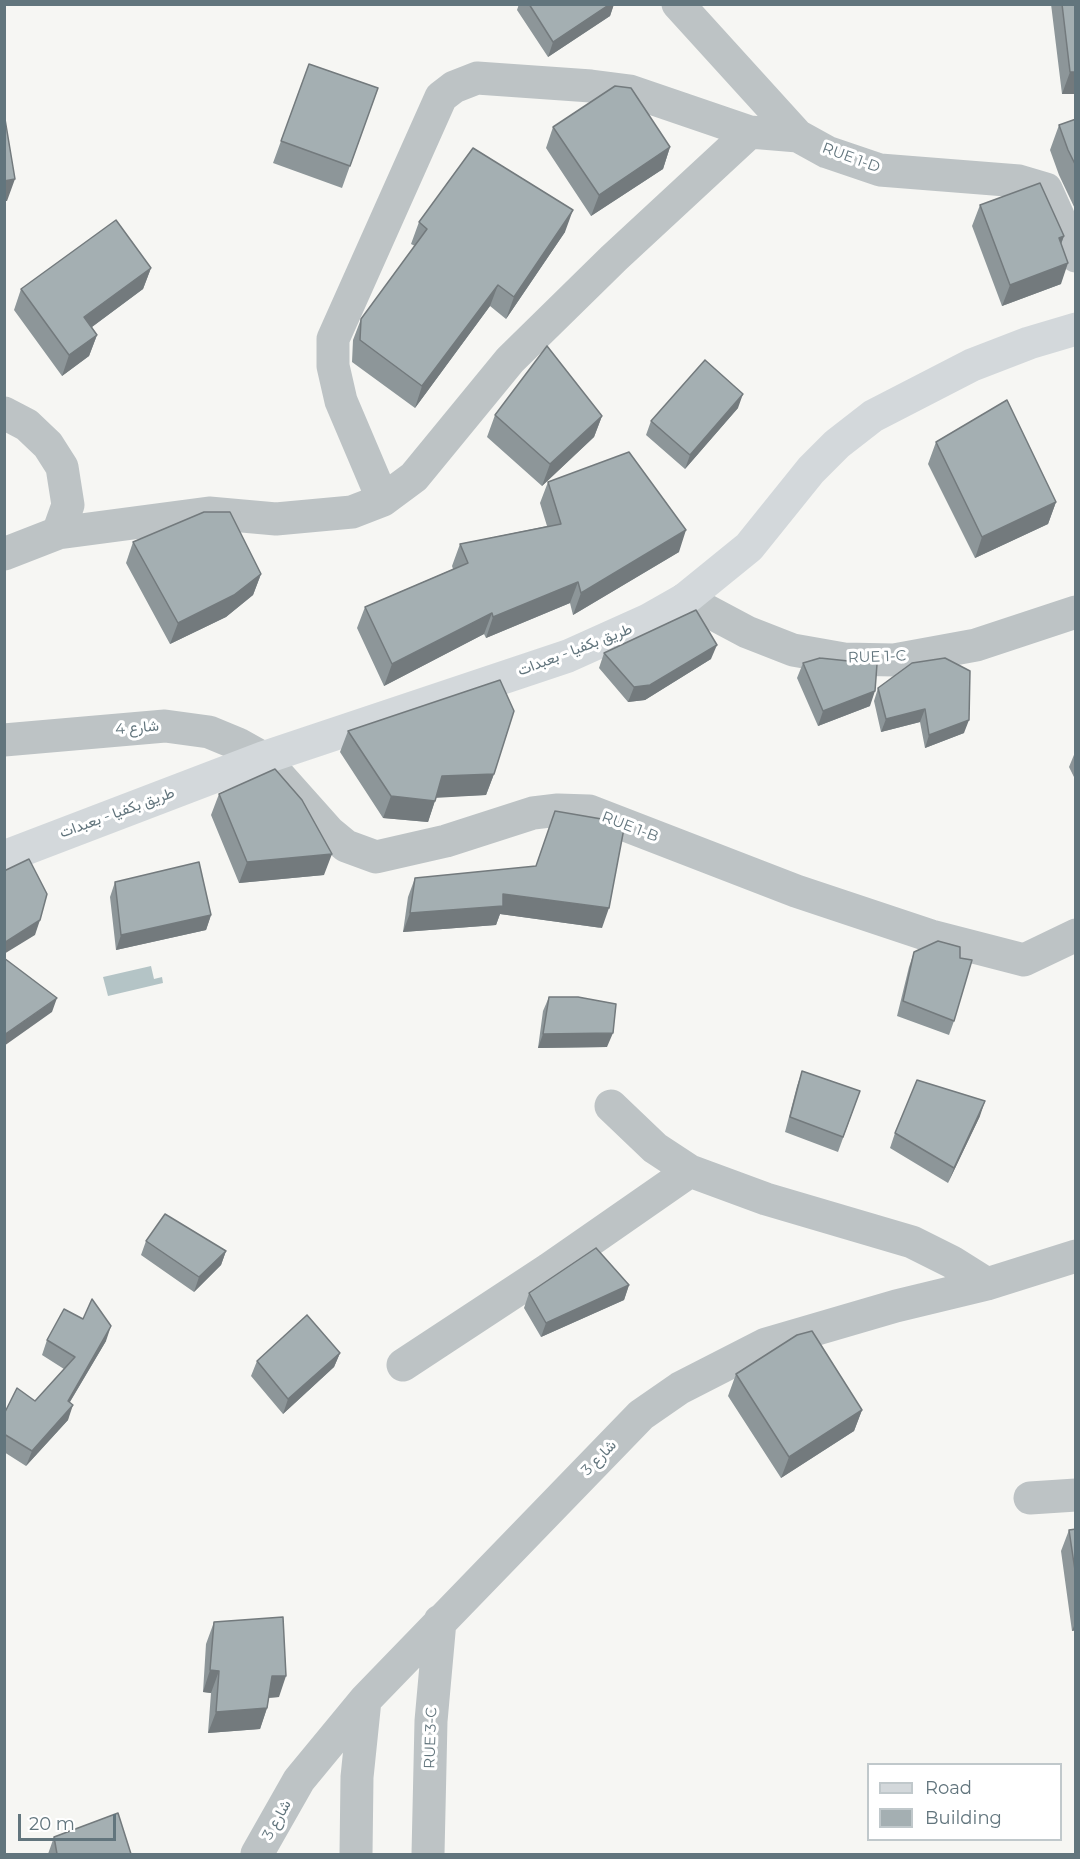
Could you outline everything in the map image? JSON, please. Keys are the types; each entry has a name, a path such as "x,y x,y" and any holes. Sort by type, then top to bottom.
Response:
{"main road":[{"name":"طريق بكفيا - بعبدات","path":"4,857 264,758 568,656 648,620 685,600 749,547 811,470 837,444 873,416 972,365 1029,343 1076,329"}],"street":[{"name":"RUE 1-D","path":"678,4 798,136 827,152 880,170 1019,181 1046,189 1076,256"},
{"path":"383,500 341,401 333,366 333,339 441,97 454,87 477,78 591,86 630,91 750,132 798,136"},
{"path":"4,554 58,532 209,513 276,519 352,512 383,500 414,477 510,360 614,258 750,132"},
{"path":"4,413 27,425 48,445 62,467 68,505 58,532"},
{"name":"RUE 1-C","path":"685,600 747,632 793,650 843,659 894,660 976,645 1076,612"},
{"name":"شارع 4","path":"4,740 165,726 209,732 264,758"},
{"name":"RUE 1-B","path":"264,758 329,832 346,846 362,854 376,857 399,854 533,813 558,810 589,811 806,894 931,936 1024,960 1076,935"},
{"path":"611,1106 656,1148 690,1171 766,1199 912,1242 952,1262 987,1284"},
{"path":"403,1365 549,1269 690,1171"},
{"name":"شارع 3","path":"257,1854 299,1780 365,1700 641,1415 680,1388 766,1344 896,1306 987,1284 1076,1256"},
{"path":"1030,1498 1076,1496"},
{"name":"RUE 3-C","path":"428,1854 431,1721 440,1621"},
{"path":"356,1854 357,1776 365,1700"}],"shaded area":[{"path":"151,966 154,979 162,977 163,983 108,996 103,977"}],"building":[{"path":"529,4 610,4 553,42"},
{"path":"1062,4 1076,4 1076,72 1070,72"},
{"path":"309,64 378,88 350,166 281,141"},
{"path":"615,86 631,88 670,147 599,195 553,127"},
{"path":"4,113 15,179 4,181"},
{"path":"1076,119 1076,166 1059,125"},
{"path":"473,148 573,210 514,297 498,285 422,386 360,340 361,319 427,229 419,222"},
{"path":"1040,183 1064,236 1059,238 1068,263 1010,285 980,205"},
{"path":"116,220 151,268 84,317 97,335 69,355 21,289"},
{"path":"547,346 602,416 550,464 495,415"},
{"path":"705,360 743,394 690,455 651,421"},
{"path":"1007,400 1056,502 982,537 936,442"},
{"path":"629,452 686,530 581,593 578,582 493,617 492,613 392,664 365,607 468,563 460,544 561,524 548,482"},
{"path":"204,512 230,512 261,574 234,595 178,623 133,542"},
{"path":"696,610 717,645 650,685 634,687 604,653"},
{"path":"820,658 877,664 875,691 823,711 803,663"},
{"path":"945,658 970,671 969,720 929,735 925,709 886,719 878,688 912,663"},
{"path":"500,680 514,711 494,774 442,776 435,801 391,796 348,731"},
{"path":"275,769 302,800 332,854 247,862 219,794"},
{"path":"555,811 625,823 609,908 503,894 503,906 410,913 415,878 536,866"},
{"path":"29,859 47,894 40,920 4,943 4,871"},
{"path":"199,862 211,915 121,935 115,882"},
{"path":"938,941 960,947 960,958 972,960 954,1021 903,1001 914,952"},
{"path":"4,958 57,998 4,1035"},
{"path":"549,997 578,997 616,1004 613,1033 543,1034"},
{"path":"802,1071 860,1091 843,1137 790,1117"},
{"path":"917,1080 985,1101 954,1168 895,1133"},
{"path":"165,1214 226,1251 199,1277 146,1241"},
{"path":"596,1248 629,1285 546,1323 529,1293"},
{"path":"92,1299 111,1326 68,1401 73,1405 32,1451 4,1434 4,1414 17,1388 35,1401 75,1357 47,1340 64,1309 83,1319"},
{"path":"307,1315 340,1353 288,1399 257,1361"},
{"path":"812,1331 862,1410 789,1457 736,1374 797,1335"},
{"path":"1076,1529 1076,1577 1069,1530"},
{"path":"283,1617 286,1676 272,1676 267,1708 216,1712 219,1671 210,1670 214,1622"},
{"path":"118,1813 131,1854 57,1854 54,1837"}]}
